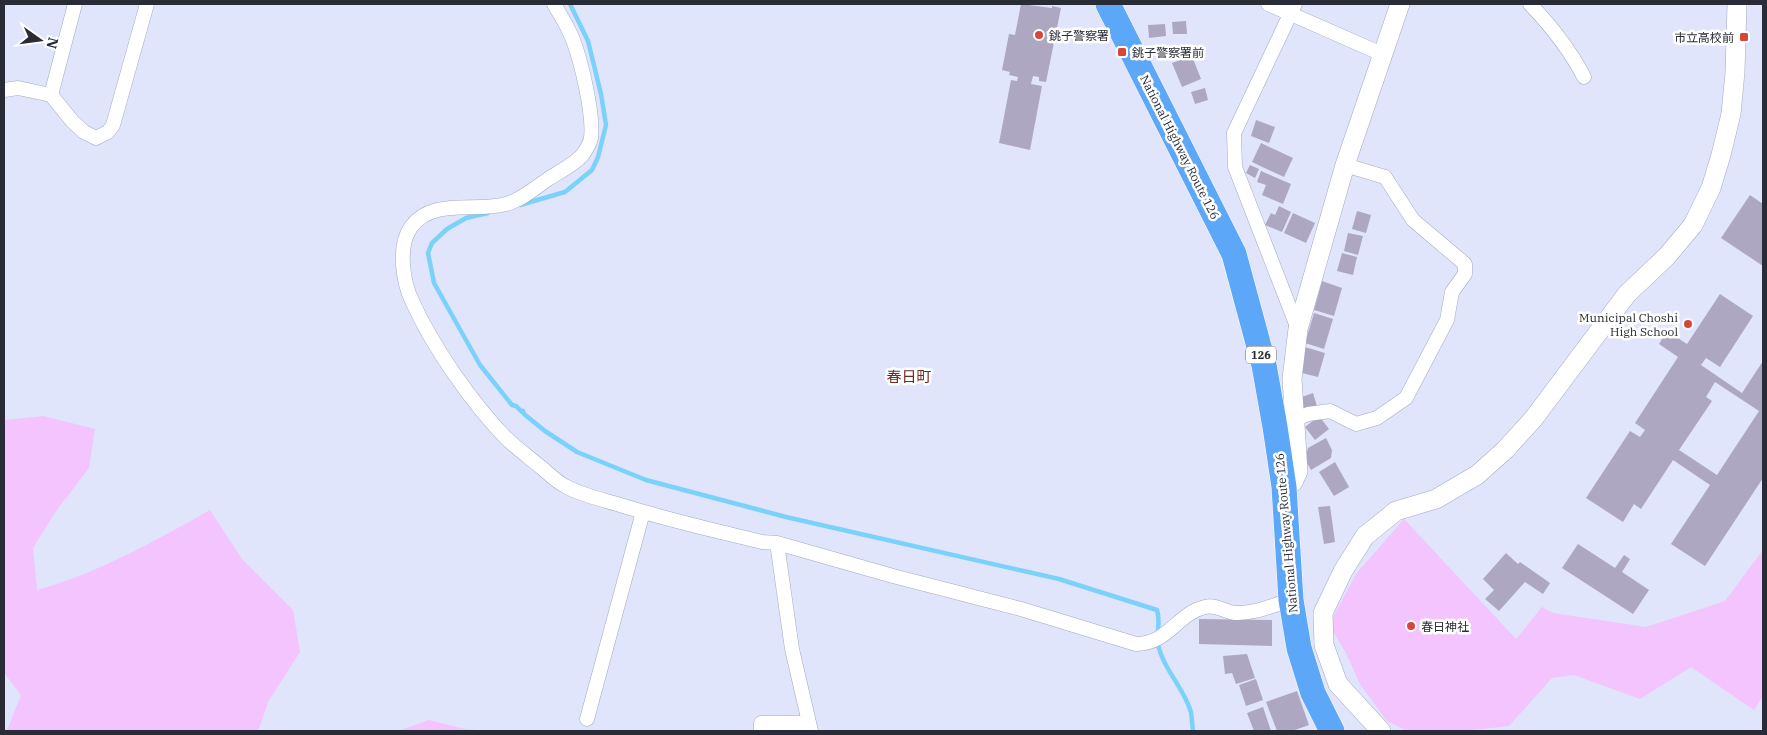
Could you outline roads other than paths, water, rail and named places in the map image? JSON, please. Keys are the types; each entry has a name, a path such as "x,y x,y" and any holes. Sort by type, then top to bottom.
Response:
{"highway":[{"name":"National Highway Route 126","path":"1108,4 1234,254 1264,365 1284,487 1291,600 1299,648 1313,693 1332,731"}],"street":[{"path":"51,95 75,4"},
{"path":"4,90 18,88 51,95 73,122 84,132 96,138 108,132 113,125 147,4"},
{"path":"554,4 570,32 583,74 591,140 582,156 523,196 506,204 469,208 442,208 420,216 410,228 404,240 405,279 412,302 428,332 478,407 506,438 565,487 642,512 762,542 777,543 893,576 1021,608 1136,644 1146,644 1162,636 1191,613 1205,607 1216,607 1234,613 1258,611 1291,600"},
{"path":"1268,4 1293,8 1382,54"},
{"path":"1284,487 1293,482 1298,471 1293,420 1292,379 1298,329 1345,165 1400,4"},
{"path":"1530,4 1545,20 1575,60 1584,77"},
{"path":"1381,731 1338,684 1324,644 1323,613 1343,571 1366,536 1396,511 1436,499 1477,475 1505,450 1534,418 1627,294 1667,256 1693,225 1711,188 1731,114 1735,72 1737,4"},
{"path":"1293,8 1234,133 1235,167 1298,329"},
{"path":"1293,420 1308,414 1330,412 1356,424 1377,418 1406,398 1447,320 1452,292 1465,274 1464,264 1413,220 1385,177 1345,165"},
{"path":"587,719 642,512"},
{"path":"761,731 761,722 810,727 792,649 777,543"}],"waterway":[{"path":"520,205 565,192 592,170 598,157 606,125 601,94 588,41 570,4"},
{"path":"488,213 466,218 447,229 432,243 428,253 434,283 480,365 512,405 523,411 524,414 545,431 577,452 646,480 786,517 1059,579 1157,610 1159,619 1158,645 1165,663 1188,703 1193,731"}],"place":[{"name":"銚子警察署","path":"1039,35"},
{"name":"市立高校前","path":"1744,37"},
{"name":"銚子警察署前","path":"1122,52"},
{"name":"Municipal Choshi High School","path":"1688,324"},
{"name":"春日神社","path":"1411,626"}],"district":[{"name":"春日町","path":"909,376"}]}
